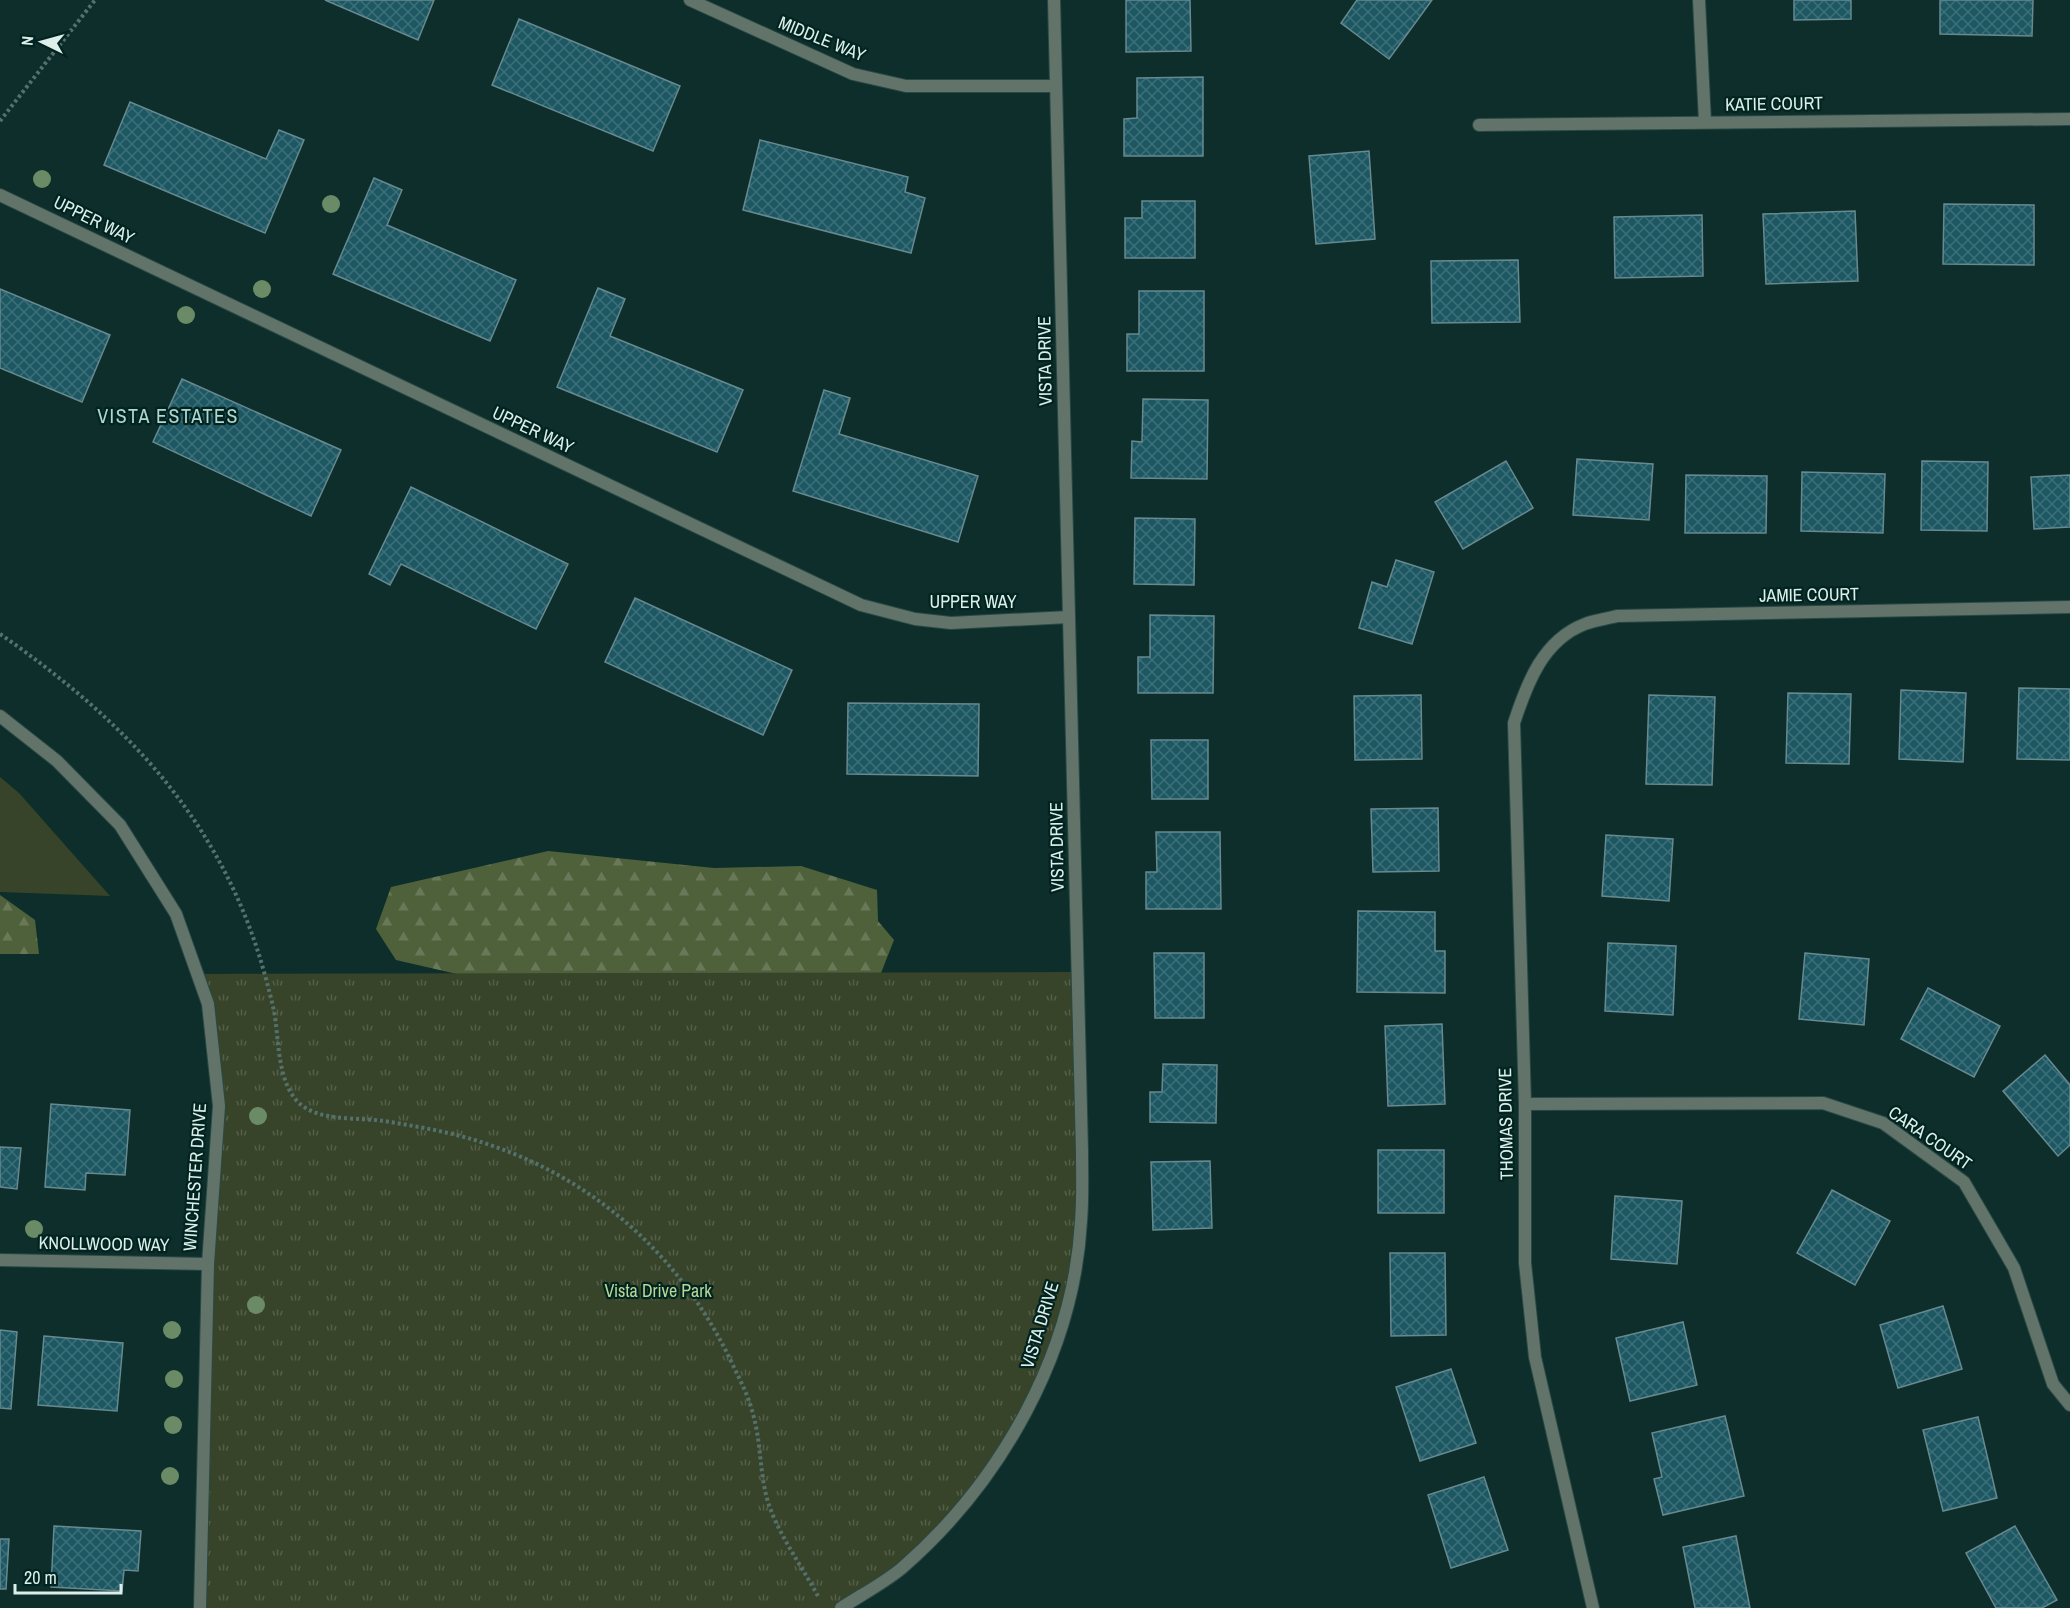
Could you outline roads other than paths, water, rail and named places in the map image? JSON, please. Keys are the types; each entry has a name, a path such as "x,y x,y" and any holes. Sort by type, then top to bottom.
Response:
{"street":[{"name":"MIDDLE WAY","path":"690,0 853,74 906,86 1056,86"},
{"name":"VISTA DRIVE","path":"841,1608 901,1568 966,1501 996,1462 1039,1387 1057,1342 1070,1291 1081,1222 1082,1152 1054,0"},
{"path":"1699,0 1705,122"},
{"name":"KATIE COURT","path":"1479,125 2070,118"},
{"name":"UPPER WAY","path":"0,195 861,605 915,619 951,623 1069,617"},
{"name":"JAMIE COURT","path":"1554,642 1584,624 1617,616 2070,607"},
{"name":"THOMAS DRIVE","path":"1554,642 1527,682 1514,723 1525,1104 1525,1263 1534,1357 1593,1608"},
{"name":"WINCHESTER DRIVE","path":"0,716 57,761 120,825 176,914 208,1004 219,1106 208,1264 200,1608"},
{"name":"CARA COURT","path":"1525,1104 1823,1103 1883,1123 1964,1182 2014,1269 2053,1384 2070,1405"},
{"name":"KNOLLWOOD WAY","path":"0,1260 208,1264"}],"district":[{"name":"VISTA ESTATES","path":"168,416"}],"park label":[{"name":"Vista Drive Park","path":"658,1291"}]}
